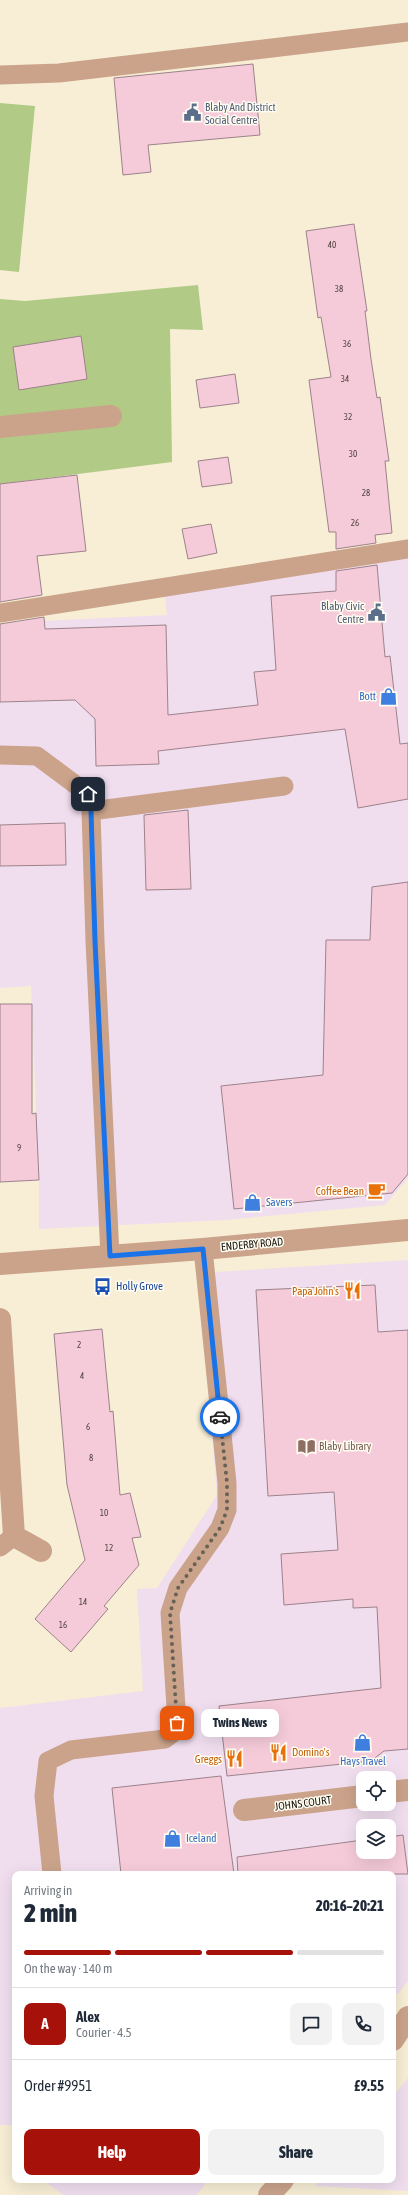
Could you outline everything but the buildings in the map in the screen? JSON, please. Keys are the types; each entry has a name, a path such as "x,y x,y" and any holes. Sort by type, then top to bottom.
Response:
{"street":[{"path":"0,427 111,416"},
{"name":"ENDERBY ROAD","path":"0,1264 203,1249 408,1230"},
{"path":"0,1319 7,1542 41,1552"},
{"path":"396,1791 408,1790"},
{"name":"JOHNS COURT","path":"244,1810 356,1797"},
{"path":"269,2195 280,2183"}],"lane":[{"path":"0,75 59,73 408,32"},
{"path":"0,613 183,583 408,549"},
{"path":"0,755 37,756 90,802 284,786"},
{"path":"90,802 110,1256"},
{"path":"52,1871 44,1796 48,1761 71,1750 164,1739 174,1732 177,1723 170,1613 178,1588 220,1528 227,1510 227,1483 203,1249"}],"shaded area":[{"path":"408,557 408,1178 385,1205 226,1220 39,1229 39,1180 31,986 0,988 0,627 42,621 167,615 165,595"},
{"path":"408,1260 408,1981 399,1993 396,1994 396,1871 12,1871 12,2125 0,2125 0,1708 143,1691 137,1589 157,1588 217,1495 199,1273"},
{"path":"408,2078 408,2191 315,2186 318,2183 396,2183 396,2092"},
{"path":"47,2183 206,2183 197,2195 63,2195"}],"green space":[{"path":"0,103 35,106 19,272 0,270"},
{"path":"198,285 203,330 170,329 172,462 0,484 0,299 25,301"}],"way so far":[{"path":"177,1723 170,1613 178,1588 220,1528 227,1510 227,1483 220,1417"}],"place":[{"name":"Blaby And District Social Centre","path":"192,113"},
{"name":"Blaby Civic Centre","path":"377,612"},
{"name":"Bott","path":"389,696"},
{"name":"Coffee Bean","path":"377,1191"},
{"name":"Savers","path":"253,1202"},
{"name":"Holly Grove","path":"103,1286"},
{"name":"Papa John's","path":"352,1291"},
{"name":"Blaby Library","path":"306,1446"},
{"name":"Twins News","path":"177,1723"},
{"name":"Hays Travel","path":"363,1743"},
{"name":"Domino's","path":"279,1752"},
{"name":"Greggs","path":"235,1759"},
{"name":"Iceland","path":"173,1838"}],"route":[{"path":"88,794 91,811 95,941 110,1256 203,1249 220,1417"}]}
